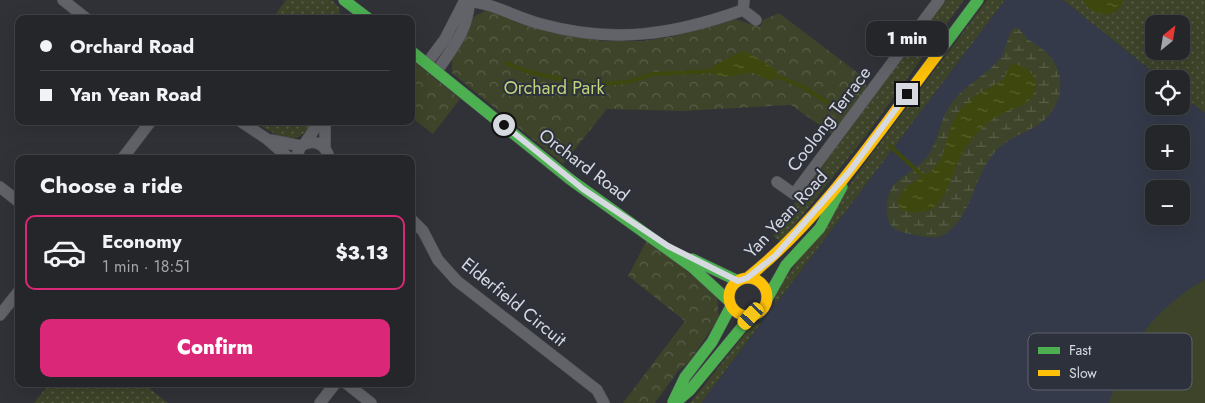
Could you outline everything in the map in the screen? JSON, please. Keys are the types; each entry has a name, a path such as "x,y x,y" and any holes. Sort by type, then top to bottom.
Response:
{"main road":[{"path":"344,0 360,15"},
{"name":"Yan Yean Road","path":"742,279 775,256 849,172 978,0"},
{"name":"Orchard Road","path":"415,53 570,179 668,246 712,284 731,304"},
{"name":"Yan Yean Road","path":"767,299 786,265 820,228 849,172"},
{"name":"Orchard Road","path":"668,246 742,279"},
{"path":"742,279 762,284 767,299 764,309 751,316 690,390 674,403 685,377 712,342 731,304 731,288 742,279"},
{"path":"731,304 740,314 751,316"}],"street":[{"path":"63,0 82,15"},
{"name":"Coolong Terrace","path":"777,182 794,194 939,0"},
{"path":"467,1 494,6 535,23 554,28 618,36 639,36 675,31 744,6 756,20"},
{"path":"427,63 445,39 467,1"},
{"path":"437,71 458,39 467,21 467,1"},
{"path":"125,155 148,125"},
{"path":"246,125 267,139 285,155"},
{"path":"297,155 317,125"},
{"path":"325,125 329,155"},
{"path":"267,139 303,145 316,142 329,155"},
{"path":"0,187 15,199"},
{"name":"Elderfield Circuit","path":"415,223 423,231 438,260 457,280 597,390 604,403"},
{"path":"0,315 15,296"},
{"path":"320,403 333,387"},
{"path":"351,387 372,403"}],"shaded area":[{"path":"1005,0 1063,0 1151,70 1145,70 1145,115 1190,115 1190,101 1205,113 1205,403 701,403"}],"green space":[{"path":"286,0 332,0 339,7 340,15 275,15"},
{"path":"946,0 964,0 865,137 781,242 773,236 787,218 794,204"},
{"path":"987,0 1005,0 775,305 775,294 857,174"},
{"path":"1063,0 1205,0 1205,113 1190,101 1190,70 1151,70"},
{"name":"Orchard Park","path":"487,10 553,33 603,41 643,41 670,37 735,19 760,27 763,20 779,13 863,77 867,88 832,134 791,105 682,111 607,109 563,164 452,73 452,59 475,16"},
{"path":"1015,27 1045,51 1058,70 1060,88 1059,98 1055,106 1042,122 1013,138 995,152 982,172 961,217 954,227 944,235 928,237 895,229 890,224 887,215 889,193 900,179 914,169 929,154 949,106 959,94 996,63 1003,53 1010,33"},
{"path":"415,62 460,99 433,134 415,120"},
{"path":"259,125 310,125 300,136 293,138 285,138"},
{"path":"647,240 673,259 717,297 719,318 689,362 678,371 655,403 623,403 685,321 628,276"},
{"path":"1205,279 1205,403 1109,403 1114,390 1192,390 1192,333 1143,333 1171,303"},
{"path":"761,323 701,403 690,403 752,325"},
{"path":"47,387 148,387 168,403 34,403"}],"water":[{"path":"1082,0 1124,0 1116,11 1104,15 1092,11"},
{"path":"742,51 776,71 778,73 775,79 768,80 753,73 725,77 711,72 711,67"},
{"path":"1011,64 1024,67 1033,76 1035,87 1029,100 1021,106 994,118 976,134 963,151 944,195 934,207 918,213 901,209 898,204 899,198 906,187 932,170 941,160 953,121 963,106 979,93 1003,80"}],"waterway":[{"path":"506,63 529,72 587,85 628,82 653,74 716,71"},
{"path":"772,74 803,87 828,103"},
{"path":"890,146 925,178"}],"traffic: fast":[{"path":"344,0 364,15"},
{"path":"937,55 978,0"},
{"path":"415,54 571,180 692,267 730,302"},
{"path":"767,299 786,265 820,228 842,187"},
{"path":"692,259 738,281"},
{"path":"673,402 685,377 712,342 731,306"},
{"path":"675,403 690,390 751,316"}],"traffic: slow":[{"path":"747,278 774,255 825,202 937,55"},
{"path":"748,278 755,279 761,284 766,290 767,297 766,304 761,310 755,315 748,316 741,315 735,310 730,304 729,297 730,290 735,284 741,279 748,278"}],"route":[{"path":"504,125 583,189 668,246 738,281 747,278 775,256 849,172 907,94"}]}
